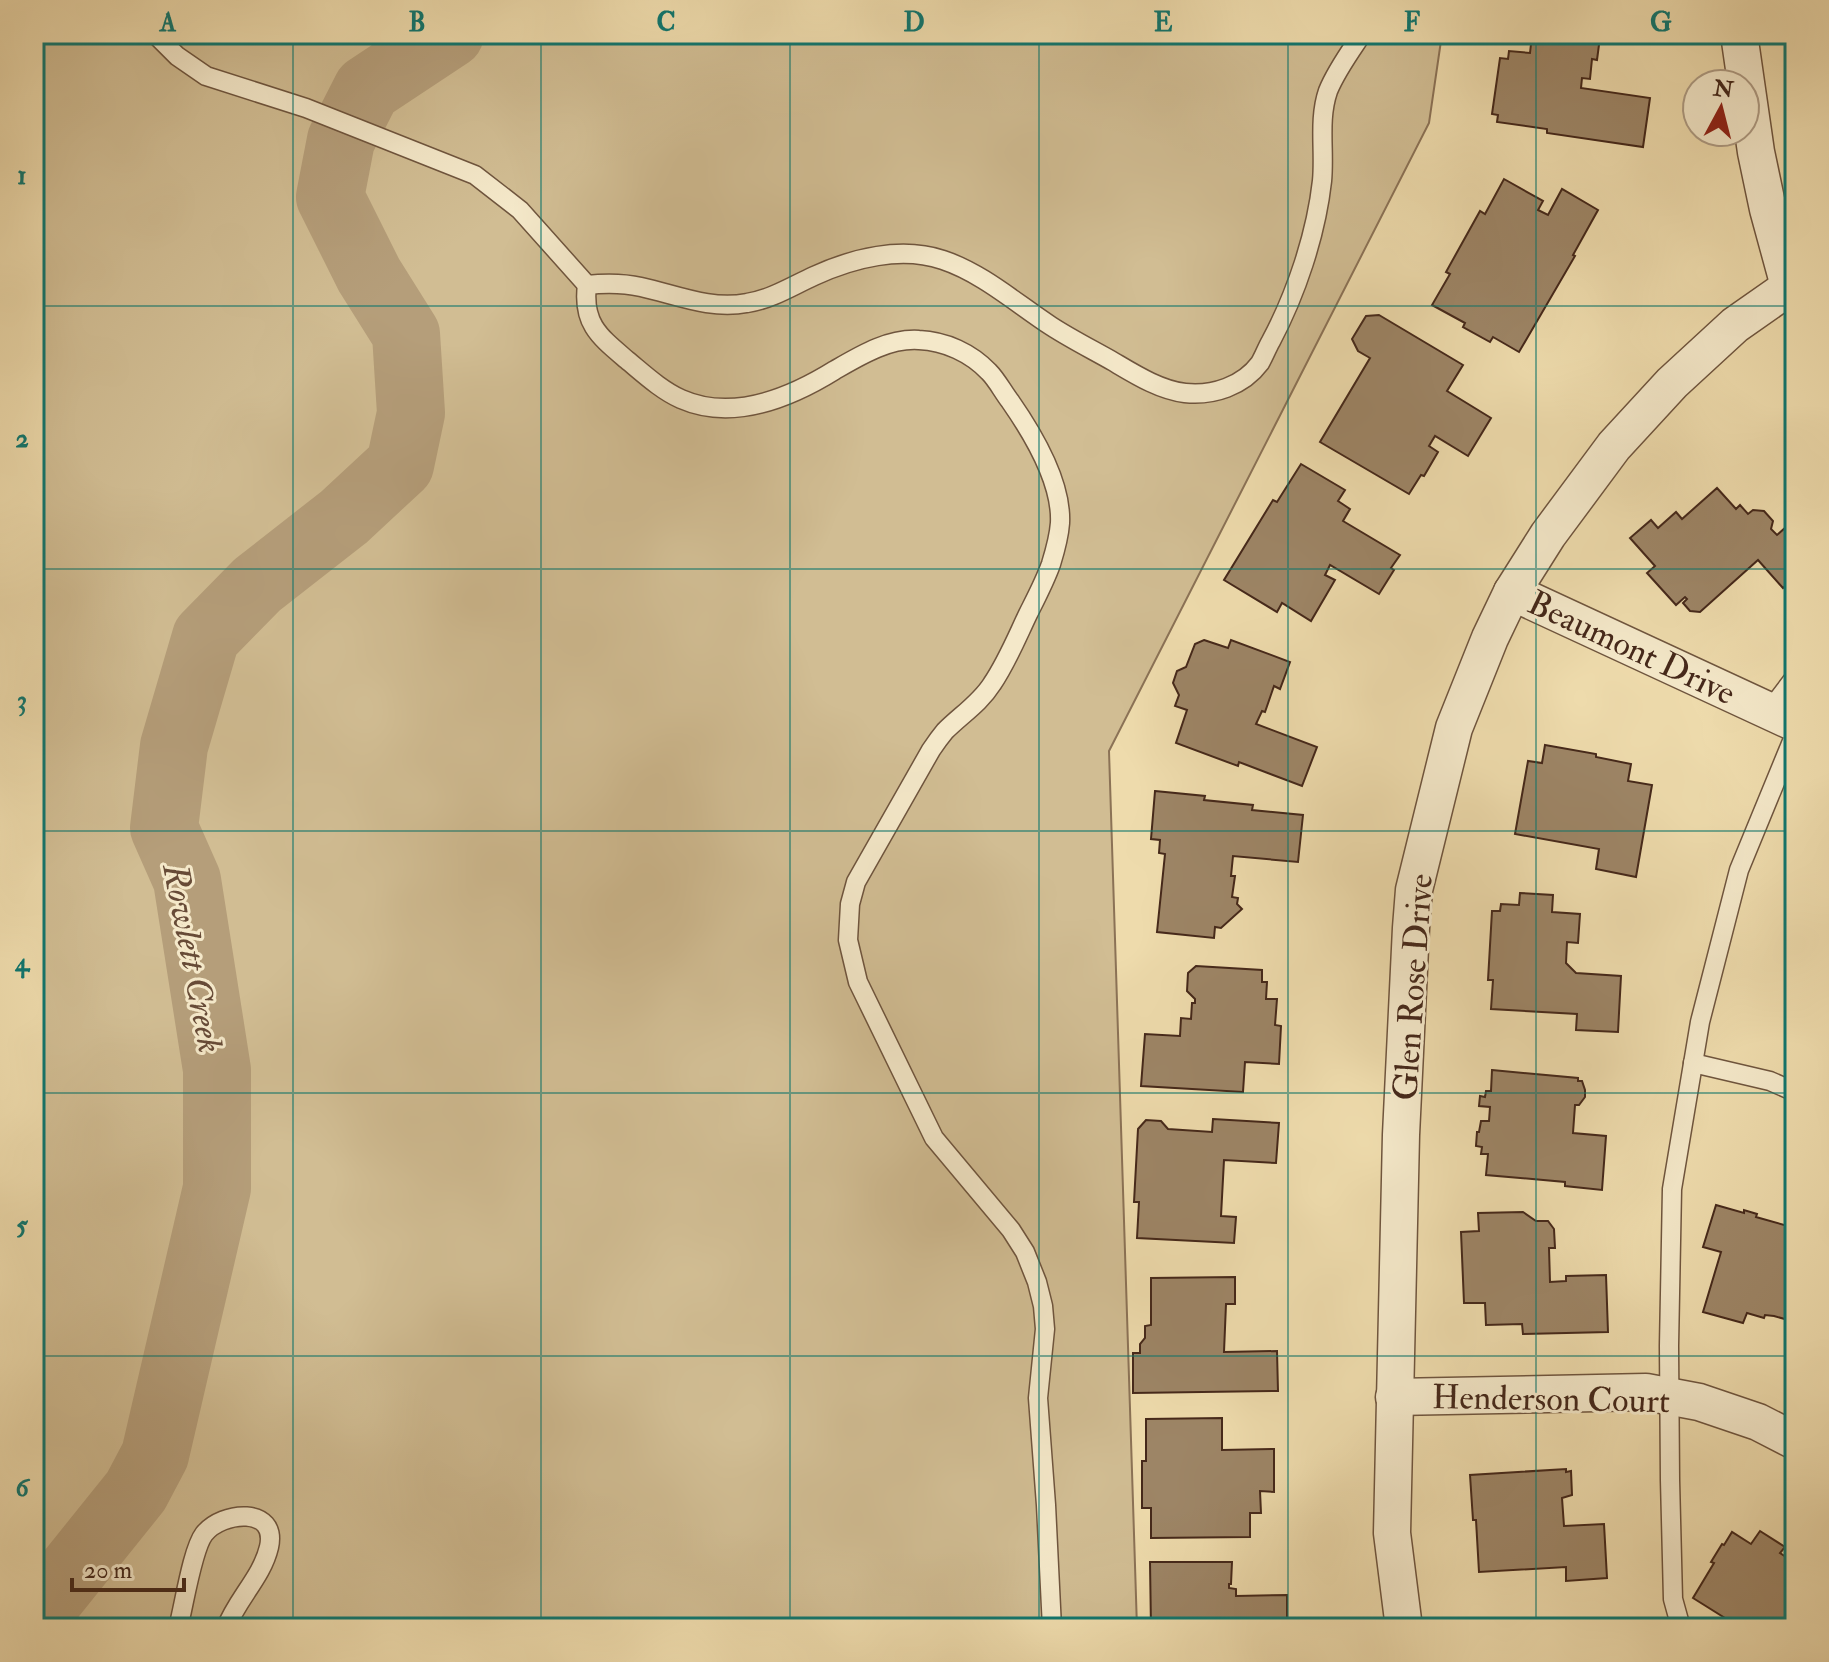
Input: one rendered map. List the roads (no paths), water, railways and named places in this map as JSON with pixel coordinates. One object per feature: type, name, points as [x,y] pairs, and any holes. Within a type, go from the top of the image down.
[{"type":"street","points":[[1739,34],[1756,152],[1768,209],[1792,285]]},
{"type":"street","name":"Glen Rose Drive","points":[[1404,1628],[1392,1533],[1401,1135],[1414,890],[1454,728],[1512,592],[1548,535],[1624,436],[1672,383],[1735,325],[1792,285]]},
{"type":"street","name":"Beaumont Drive","points":[[1512,592],[1787,722]]},
{"type":"street","name":"Henderson Court","points":[[1394,1397],[1646,1392],[1699,1402],[1758,1422],[1795,1441]]},
{"type":"lane","points":[[155,34],[177,56],[206,76],[306,108],[475,175],[520,210],[587,285],[588,316],[600,336],[658,385],[681,399],[710,408],[734,409],[767,402],[819,380],[890,343],[916,339],[941,342],[964,352],[989,371],[1040,449],[1059,506],[1060,522],[1050,567],[992,685],[973,707],[944,732],[931,750],[856,882],[850,904],[848,940],[858,982],[934,1138],[1011,1230],[1025,1252],[1037,1282],[1045,1329],[1038,1398],[1052,1628]]},
{"type":"lane","points":[[587,285],[638,286],[693,302],[747,304],[777,295],[843,264],[909,253],[942,260],[970,273],[1053,327],[1161,387],[1204,394],[1225,390],[1259,364],[1291,298],[1317,213],[1322,180],[1324,108],[1328,91],[1362,34]]},
{"type":"lane","points":[[1681,1628],[1673,1599],[1669,1397],[1672,1189],[1700,1022],[1739,870],[1787,722],[1795,677]]},
{"type":"lane","points":[[1693,1063],[1770,1081],[1795,1092]]},
{"type":"lane","points":[[178,1628],[195,1553],[203,1535],[222,1521],[246,1515],[264,1523],[270,1538],[269,1546],[259,1571],[226,1628]]},
{"type":"waterway","name":"Rowlett Creek","points":[[34,1618],[136,1491],[155,1455],[217,1188],[217,1070],[187,880],[164,828],[174,746],[206,637],[257,585],[344,517],[400,465],[411,413],[406,334],[369,275],[330,197],[341,140],[367,89],[450,34]]}]
